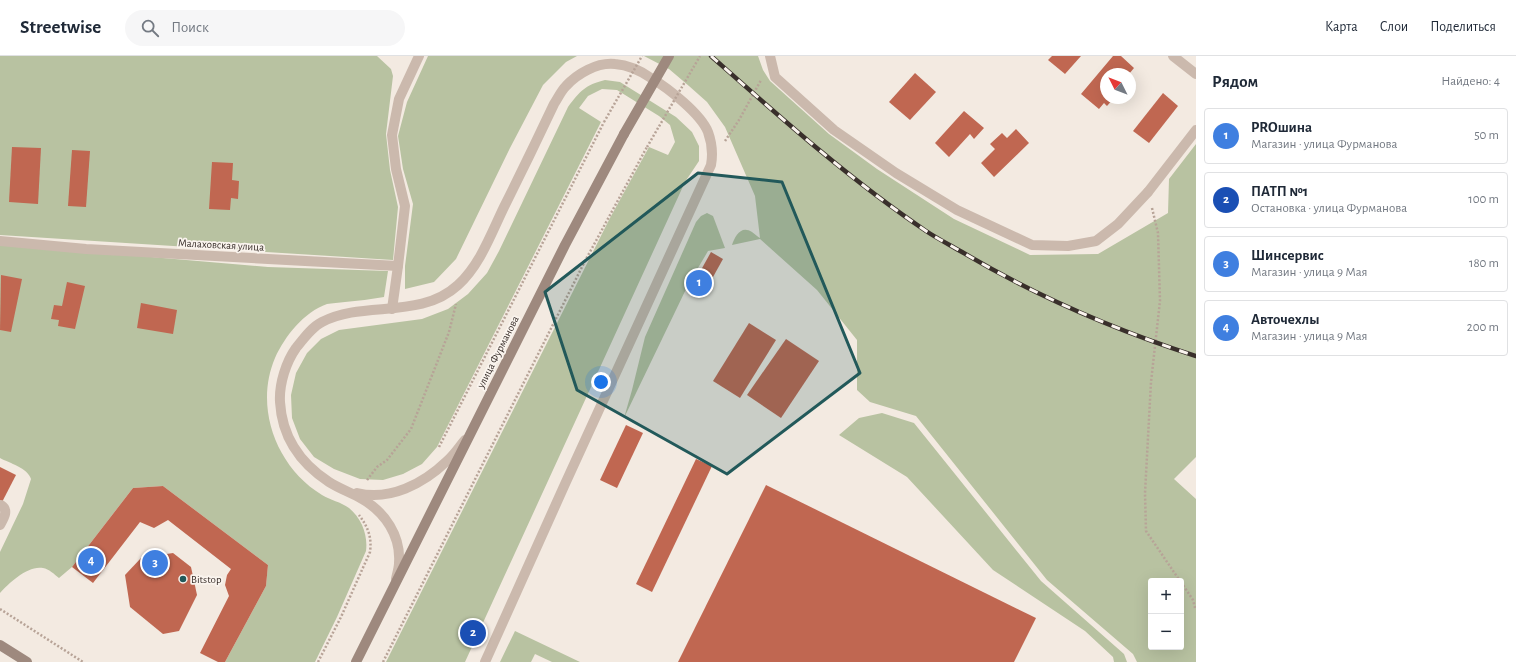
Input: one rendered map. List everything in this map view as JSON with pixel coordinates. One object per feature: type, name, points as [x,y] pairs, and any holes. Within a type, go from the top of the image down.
[{"type":"main road","name":"улица Фурманова","points":[[356,662],[565,246],[624,134],[669,56]]},
{"type":"main road","points":[[0,645],[27,662]]},
{"type":"street","points":[[392,309],[405,206],[396,170],[392,135],[399,99],[419,56]]},
{"type":"street","points":[[770,56],[775,77],[834,130],[896,173],[957,210],[1032,245],[1068,246],[1096,241],[1118,224],[1148,192],[1196,130]]},
{"type":"street","points":[[1173,56],[1196,74]]},
{"type":"street","points":[[395,583],[399,563],[398,544],[392,527],[381,514],[364,500],[330,483],[308,465],[293,447],[283,425],[280,401],[283,376],[292,355],[306,335],[321,322],[339,315],[418,305],[441,298],[460,283],[473,268],[486,244],[554,104],[565,87],[576,76],[596,66],[614,64],[634,69],[651,77],[699,119],[708,132],[713,151],[711,165],[485,662]]},
{"type":"street","name":"Малаховская улица","points":[[0,241],[86,249],[398,266]]},
{"type":"street","points":[[343,490],[365,495],[387,494],[409,488],[431,475],[448,461],[471,433]]},
{"type":"street","points":[[0,525],[5,514],[5,509],[1,504]]},
{"type":"path","points":[[438,450],[604,122],[642,56]]},
{"type":"path","points":[[382,662],[585,261],[647,146],[700,56]]},
{"type":"path","points":[[725,141],[739,120],[765,74],[773,69]]},
{"type":"path","points":[[1148,192],[1158,233],[1160,301],[1151,382],[1145,493],[1146,531],[1178,578]]},
{"type":"path","points":[[370,484],[363,483],[377,467],[387,460],[411,429],[449,332],[458,298],[460,283]]},
{"type":"path","points":[[318,662],[341,617],[370,552],[371,542],[369,530],[352,508],[357,496]]},
{"type":"path","points":[[1184,586],[1193,600],[1195,608]]},
{"type":"path","points":[[0,609],[83,662]]},
{"type":"highlighted area","points":[[698,173],[782,182],[860,373],[727,474],[577,390],[545,292]]},
{"type":"green space","points":[[0,56],[377,56],[391,69],[393,76],[386,134],[390,170],[398,207],[393,260],[0,235]]},
{"type":"green space","points":[[428,56],[577,56],[566,62],[543,85],[510,148],[456,259],[434,282],[405,289],[405,266],[413,204],[403,169],[398,136],[407,102]]},
{"type":"green space","points":[[644,56],[758,56],[763,70],[770,81],[829,134],[877,169],[954,219],[1030,255],[1098,254],[1168,213],[1169,179],[1196,144],[1196,457],[1174,479],[1196,499],[1196,662],[1137,662],[1133,654],[1047,580],[916,416],[870,402],[857,390],[857,340],[817,290],[760,239],[732,245],[739,232],[745,230],[752,232],[760,238],[755,196],[725,127],[707,102],[669,69]]},
{"type":"green space","points":[[605,80],[620,82],[676,117],[692,132],[699,146],[699,161],[685,182],[465,662],[386,662],[610,218],[649,147],[668,155],[675,142],[670,125],[659,116],[617,90],[602,89],[588,96],[579,108],[601,122],[437,447],[422,464],[403,474],[383,480],[360,479],[334,469],[314,457],[300,439],[292,418],[291,395],[296,373],[307,353],[321,339],[339,330],[422,319],[448,309],[468,294],[487,273],[499,251],[568,107],[584,89],[592,84]]},
{"type":"green space","points":[[707,213],[713,216],[725,248],[708,251],[688,285],[624,418],[645,337],[696,222],[701,216]]},
{"type":"green space","points":[[0,244],[268,267],[388,271],[384,297],[327,304],[303,319],[284,341],[275,358],[269,377],[267,396],[269,415],[273,434],[281,452],[292,469],[306,483],[322,495],[346,506],[354,512],[361,522],[366,539],[366,551],[337,617],[315,662],[225,662],[266,586],[268,565],[163,486],[133,488],[72,567],[59,578],[43,568],[31,569],[8,584],[0,593],[0,552],[23,504],[31,479],[26,472],[18,466],[0,458]]},
{"type":"green space","points":[[882,413],[914,423],[1041,581],[1124,654],[1127,662],[1114,662],[1113,657],[1085,631],[993,570],[907,477],[839,435],[859,418]]},
{"type":"green space","points":[[515,631],[580,662],[552,662],[535,654],[531,662],[500,662]]},
{"type":"building","points":[[1052,56],[1081,56],[1065,74],[1048,60]]},
{"type":"building","points":[[1113,56],[1121,56],[1134,68],[1103,68]]},
{"type":"building","points":[[1100,71],[1100,104],[1103,104],[1099,109],[1081,94]]},
{"type":"building","points":[[915,73],[936,92],[910,120],[889,102]]},
{"type":"building","points":[[1163,93],[1178,106],[1149,143],[1133,131]]},
{"type":"building","points":[[964,111],[984,128],[974,139],[970,134],[949,157],[935,143]]},
{"type":"building","points":[[1016,129],[1029,143],[994,177],[981,163],[995,149],[990,144],[1002,133],[1007,138]]},
{"type":"building","points":[[12,147],[41,148],[38,204],[9,202]]},
{"type":"building","points":[[72,150],[90,151],[86,207],[68,206]]},
{"type":"building","points":[[212,162],[233,163],[232,180],[239,181],[238,199],[231,198],[230,210],[209,209]]},
{"type":"building","points":[[711,252],[723,259],[703,295],[691,288]]},
{"type":"building","points":[[1,275],[22,279],[11,332],[0,330]]},
{"type":"building","points":[[67,282],[85,286],[75,329],[58,326],[59,320],[51,319],[54,305],[62,306]]},
{"type":"building","points":[[141,303],[177,310],[173,334],[137,328]]},
{"type":"building","points":[[749,323],[776,340],[740,398],[713,381]]},
{"type":"building","points":[[786,339],[819,361],[781,418],[747,395]]},
{"type":"building","points":[[626,425],[643,433],[617,488],[600,480]]},
{"type":"building","points":[[696,459],[712,466],[652,592],[636,584]]},
{"type":"building","points":[[0,467],[16,475],[0,506]]},
{"type":"building","points":[[766,485],[1036,618],[1014,662],[678,662]]},
{"type":"building","points":[[163,486],[268,565],[266,586],[225,662],[218,662],[200,653],[229,596],[225,585],[227,575],[231,569],[168,520],[154,528],[140,522],[93,583],[72,567],[133,488]]},
{"type":"building","points":[[173,553],[191,567],[197,595],[179,631],[163,634],[130,607],[125,575],[141,558]]},
{"type":"railway","points":[[711,56],[842,169],[930,234],[1018,283],[1076,311],[1136,335],[1196,356]]},
{"type":"place","name":"PROшина","points":[[699,283]]},
{"type":"place","name":"Авточехлы","points":[[91,561]]},
{"type":"place","name":"Шинсервис","points":[[155,563]]},
{"type":"place","name":"Bitstop","points":[[183,579]]},
{"type":"place","name":"ПАТП №1","points":[[473,633]]}]
